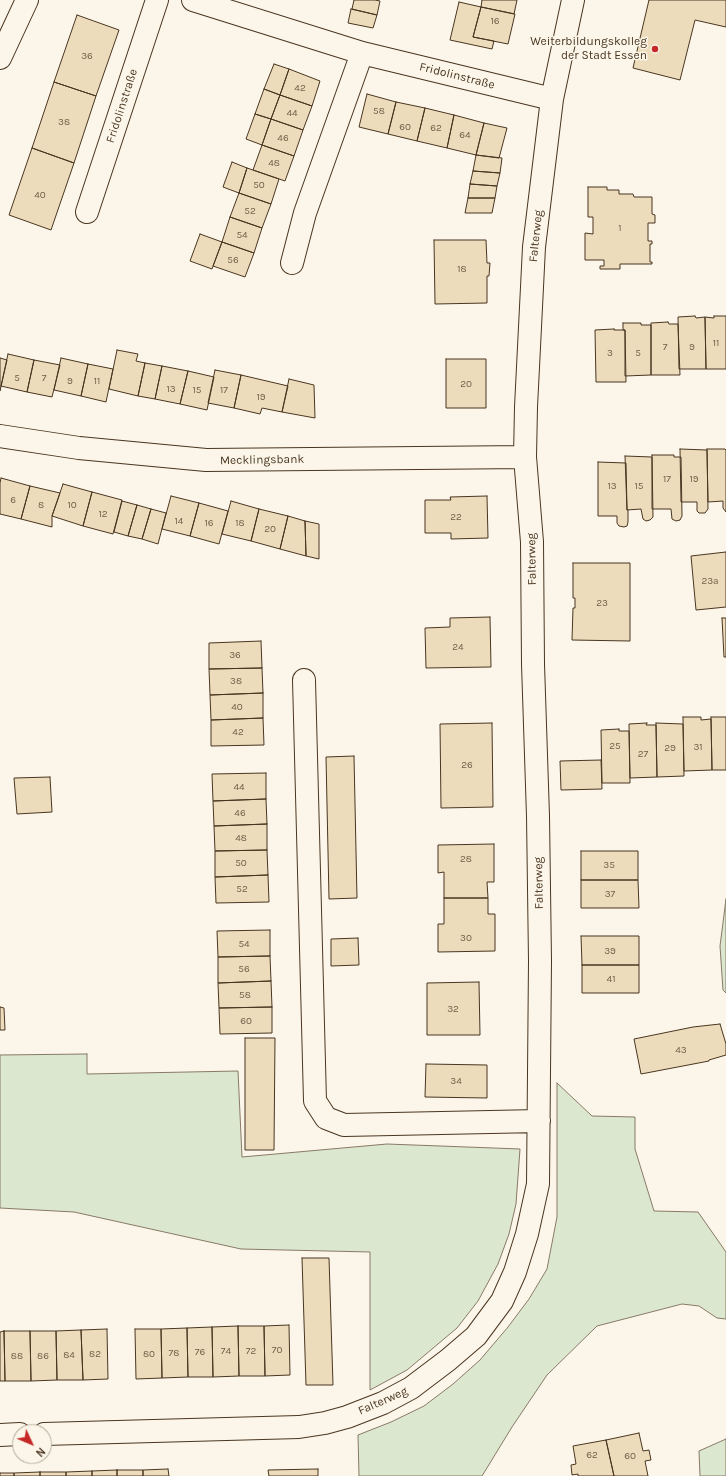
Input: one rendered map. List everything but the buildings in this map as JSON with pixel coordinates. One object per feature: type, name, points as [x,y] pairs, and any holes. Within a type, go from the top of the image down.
[{"type":"street","points":[[0,58],[27,0]]},
{"type":"street","name":"Fridolinstraße","points":[[87,212],[157,0]]},
{"type":"street","name":"Fridolinstraße","points":[[193,0],[362,52],[552,99]]},
{"type":"street","name":"Falterweg","points":[[52,1434],[299,1427],[325,1423],[347,1416],[383,1403],[411,1388],[448,1360],[476,1336],[502,1301],[515,1272],[528,1234],[538,1184],[539,1122],[540,961],[538,816],[533,664],[532,542],[525,458],[526,407],[534,247],[552,99],[572,0]]},
{"type":"street","points":[[292,264],[305,213],[362,52]]},
{"type":"street","name":"Mecklingsbank","points":[[0,436],[79,448],[206,460],[525,458]]},
{"type":"street","points":[[304,680],[315,1101],[326,1118],[344,1125],[539,1122]]},
{"type":"street","points":[[0,1434],[12,1434]]},
{"type":"green space","points":[[726,899],[726,993],[723,990],[720,946]]},
{"type":"green space","points":[[87,1054],[87,1074],[238,1071],[242,1157],[387,1144],[520,1149],[516,1204],[509,1234],[498,1264],[478,1301],[457,1328],[407,1370],[370,1390],[370,1252],[241,1249],[74,1212],[0,1208],[0,1055]]},
{"type":"green space","points":[[557,1083],[592,1116],[635,1117],[635,1149],[654,1211],[698,1212],[726,1252],[726,1319],[717,1318],[699,1306],[682,1304],[597,1326],[547,1375],[512,1427],[482,1476],[359,1476],[358,1435],[391,1422],[424,1406],[453,1384],[480,1360],[508,1327],[529,1299],[547,1269],[557,1217]]},
{"type":"green space","points":[[726,1439],[726,1476],[700,1476],[699,1451]]},
{"type":"place","name":"Weiterbildungskolleg der Stadt Essen","points":[[655,49]]}]
